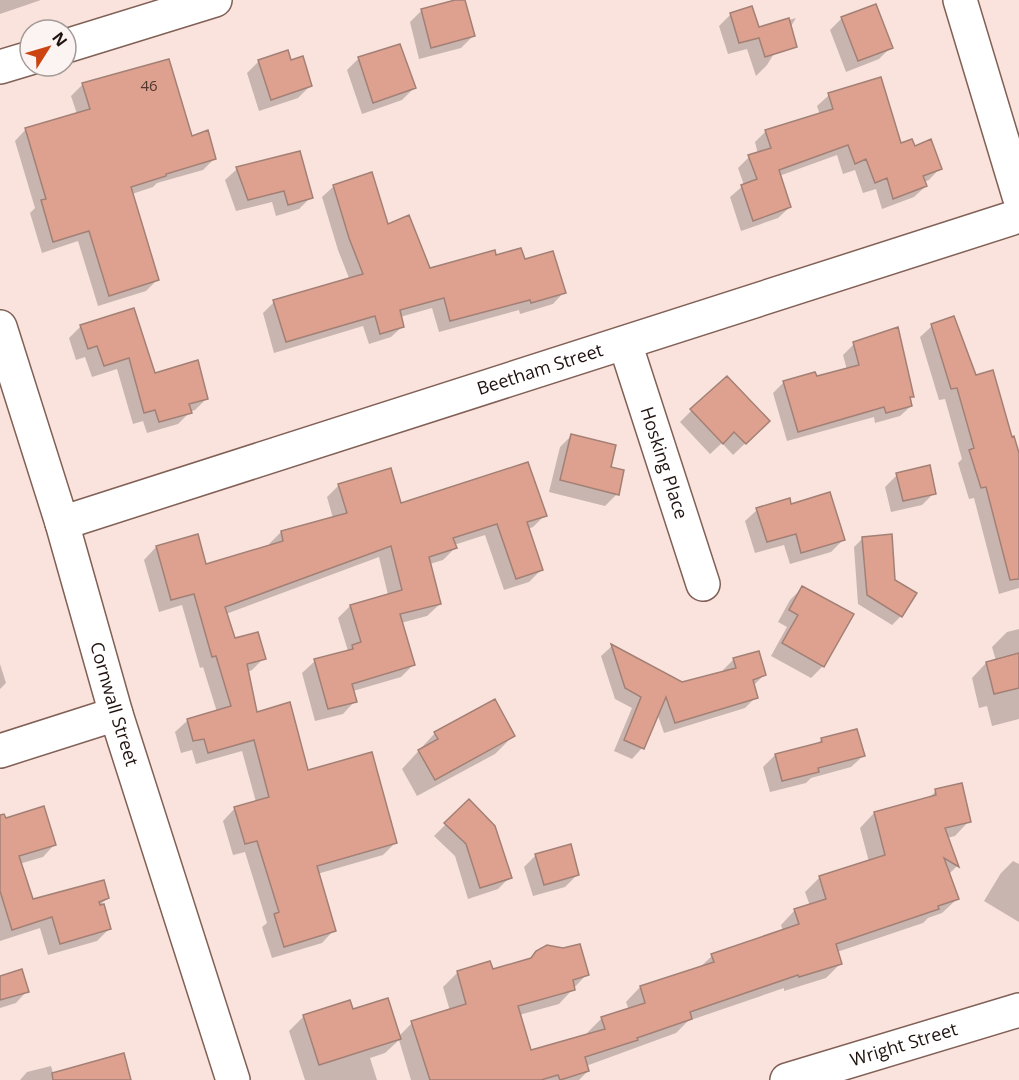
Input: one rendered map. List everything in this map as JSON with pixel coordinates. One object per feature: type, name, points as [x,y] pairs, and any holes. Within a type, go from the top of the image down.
[{"type":"street","points":[[78,42],[215,0]]},
{"type":"street","points":[[960,0],[1019,196]]},
{"type":"street","points":[[0,67],[18,61]]},
{"type":"street","name":"Beetham Street","points":[[62,522],[1019,216]]},
{"type":"street","name":"Cornwall Street","points":[[0,327],[62,522],[116,714],[233,1080]]},
{"type":"street","name":"Hosking Place","points":[[625,343],[703,584]]},
{"type":"street","points":[[0,751],[116,714]]},
{"type":"street","name":"Wright Street","points":[[787,1080],[1019,1010]]},
{"type":"building","points":[[455,0],[465,0],[475,36],[431,48],[421,9]]},
{"type":"building","points":[[876,4],[893,48],[858,61],[841,17]]},
{"type":"building","points":[[752,6],[759,27],[789,18],[797,47],[765,57],[759,38],[739,43],[730,13]]},
{"type":"building","points":[[400,44],[416,88],[373,103],[358,57]]},
{"type":"building","points":[[288,50],[291,60],[303,56],[312,86],[271,100],[258,60]]},
{"type":"building","points":[[169,59],[192,136],[208,130],[216,159],[131,187],[159,280],[109,296],[89,231],[53,242],[41,200],[46,199],[25,128],[90,109],[82,83]]},
{"type":"building","points":[[881,77],[901,143],[912,139],[915,146],[931,139],[942,169],[923,176],[927,186],[893,199],[887,178],[875,183],[866,159],[855,164],[848,145],[779,170],[791,207],[753,221],[741,185],[757,179],[748,155],[771,148],[765,130],[833,109],[828,93]]},
{"type":"building","points":[[300,151],[313,198],[288,205],[284,191],[248,200],[236,167]]},
{"type":"building","points":[[372,172],[388,224],[409,215],[430,268],[495,250],[496,255],[521,248],[525,259],[553,251],[566,293],[450,321],[444,298],[400,310],[404,327],[380,334],[375,316],[286,342],[273,300],[363,274],[333,185]]},
{"type":"building","points":[[134,308],[155,373],[198,360],[208,399],[189,404],[192,413],[159,422],[155,410],[144,413],[129,358],[104,366],[97,346],[88,349],[80,325]]},
{"type":"building","points":[[954,316],[976,375],[993,370],[1012,437],[1014,436],[1019,453],[1019,579],[1010,580],[986,487],[981,488],[969,450],[974,448],[957,388],[951,389],[931,324]]},
{"type":"building","points":[[898,327],[914,397],[910,397],[912,406],[886,413],[884,407],[798,432],[783,381],[815,372],[817,376],[859,365],[853,342]]},
{"type":"building","points":[[727,376],[770,421],[746,444],[734,432],[723,444],[690,409]]},
{"type":"building","points":[[571,434],[616,445],[611,467],[624,470],[619,495],[560,480]]},
{"type":"building","points":[[528,462],[547,516],[527,522],[543,570],[516,579],[497,524],[453,538],[457,548],[429,557],[441,604],[400,614],[415,665],[352,684],[357,702],[328,709],[314,659],[353,649],[352,645],[361,642],[350,605],[402,590],[391,546],[225,607],[235,638],[258,632],[266,659],[247,664],[257,712],[290,702],[308,770],[372,752],[397,843],[317,866],[336,931],[284,947],[274,914],[279,912],[257,841],[245,844],[234,807],[269,797],[254,740],[208,753],[204,739],[193,741],[187,719],[231,706],[216,656],[212,657],[194,594],[171,600],[156,546],[198,534],[206,564],[283,541],[281,531],[347,513],[338,484],[391,468],[401,503]]},
{"type":"building","points":[[930,465],[936,494],[903,501],[896,473]]},
{"type":"building","points":[[830,492],[845,540],[801,553],[796,534],[767,542],[756,508],[790,498],[791,504]]},
{"type":"building","points":[[892,534],[895,580],[917,593],[902,617],[867,595],[862,537]]},
{"type":"building","points":[[802,586],[854,614],[824,667],[782,643],[798,615],[789,610]]},
{"type":"building","points":[[611,644],[682,682],[736,668],[733,658],[759,651],[766,675],[753,680],[758,698],[675,723],[666,697],[644,749],[624,740],[641,697],[625,688]]},
{"type":"building","points":[[1019,653],[1019,688],[994,694],[986,662]]},
{"type":"building","points":[[495,699],[515,736],[435,780],[418,750],[438,739],[434,732]]},
{"type":"building","points":[[857,729],[865,756],[818,768],[819,772],[782,781],[775,754],[822,742],[821,738]]},
{"type":"building","points":[[962,783],[971,822],[945,828],[959,867],[944,858],[959,899],[938,906],[939,909],[836,944],[842,964],[799,977],[798,975],[690,1012],[692,1019],[585,1057],[589,1071],[560,1080],[558,1075],[541,1080],[430,1080],[411,1021],[466,1004],[457,971],[490,961],[493,969],[531,958],[536,951],[547,945],[563,948],[580,944],[589,975],[573,980],[575,990],[518,1006],[531,1050],[605,1029],[601,1017],[645,1003],[640,986],[714,962],[711,954],[799,924],[794,909],[826,899],[819,876],[885,855],[874,812],[936,795],[935,789]]},
{"type":"building","points":[[469,799],[495,826],[512,878],[480,888],[466,844],[444,823]]},
{"type":"building","points":[[44,806],[56,845],[19,856],[33,899],[104,880],[109,898],[99,902],[100,905],[104,904],[111,929],[60,944],[52,917],[12,930],[0,891],[0,815],[4,814],[6,818]]},
{"type":"building","points":[[571,844],[579,875],[544,885],[535,854]]},
{"type":"building","points":[[22,969],[29,992],[0,1000],[0,976]]},
{"type":"building","points":[[388,998],[401,1039],[319,1065],[303,1015],[350,1000],[353,1009]]},
{"type":"building","points":[[124,1053],[131,1080],[53,1080],[52,1073]]}]
